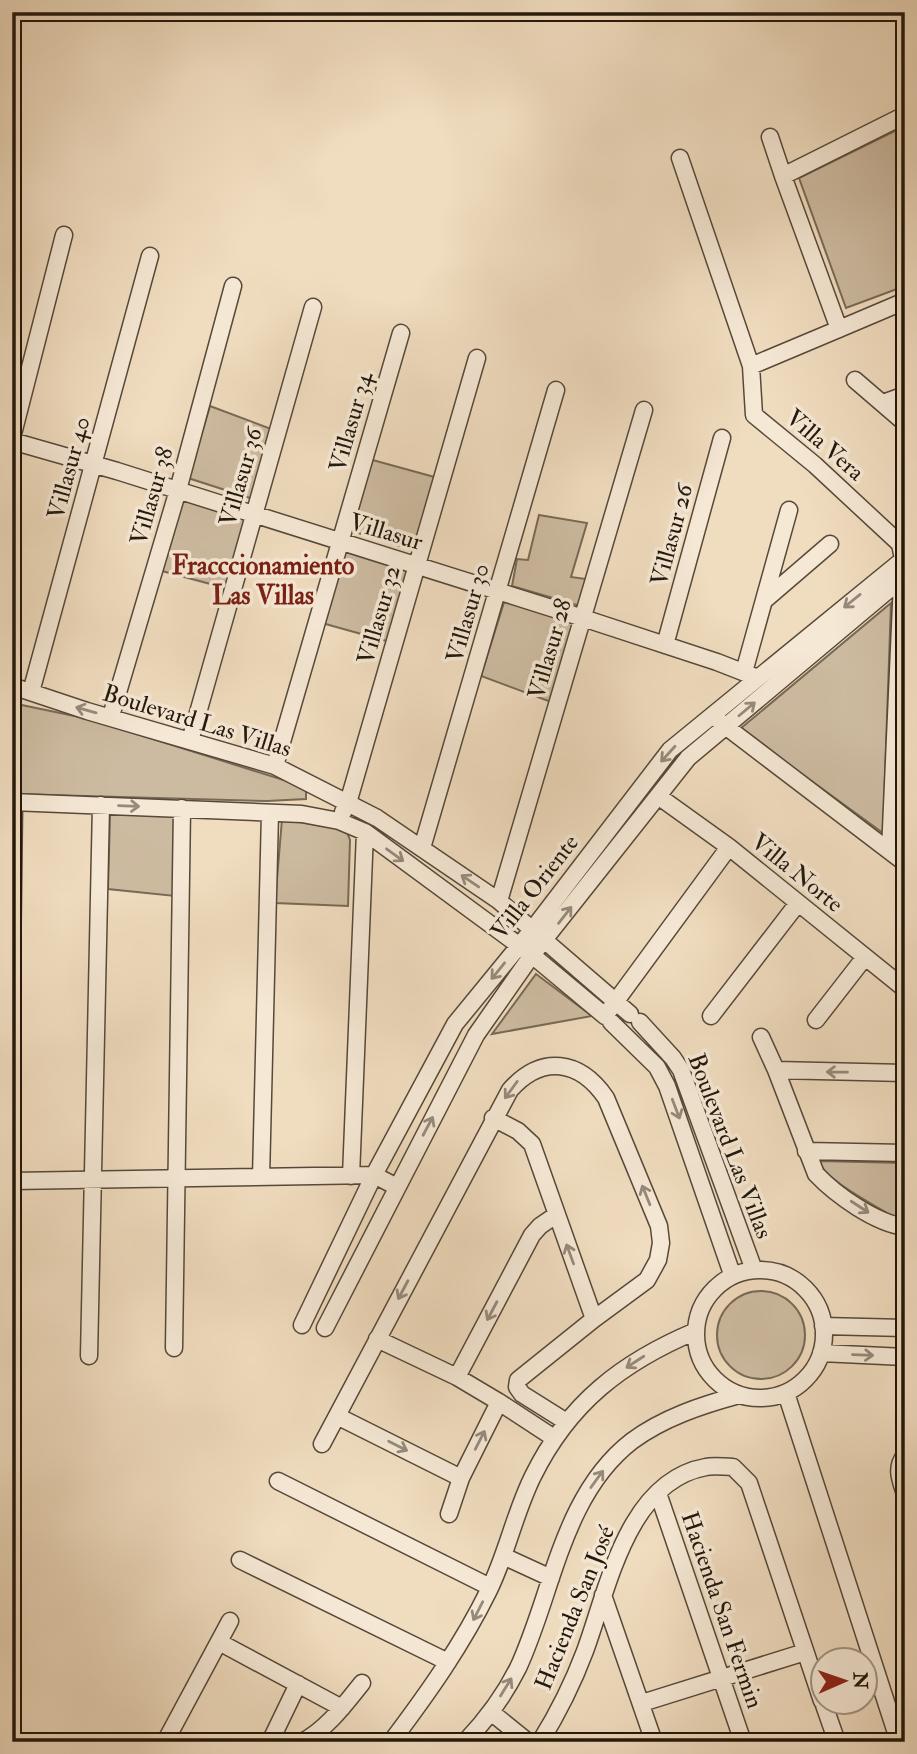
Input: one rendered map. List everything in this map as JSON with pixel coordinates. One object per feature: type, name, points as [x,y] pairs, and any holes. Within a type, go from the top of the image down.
[{"type":"street","points":[[783,176],[905,115]]},
{"type":"street","points":[[770,137],[839,329]]},
{"type":"street","points":[[680,158],[751,366],[905,300]]},
{"type":"street","points":[[12,439],[64,235]]},
{"type":"street","name":"Villasur 40","points":[[31,692],[150,256]]},
{"type":"street","name":"Villasur 38","points":[[111,716],[178,490],[233,286]]},
{"type":"street","name":"Villasur 36","points":[[191,741],[313,307]]},
{"type":"street","name":"Villasur 34","points":[[275,766],[401,333]]},
{"type":"street","name":"Villasur 32","points":[[339,821],[348,803],[477,358]]},
{"type":"street","name":"Villa Vera","points":[[751,366],[754,415],[893,536],[900,544],[904,558]]},
{"type":"street","points":[[855,380],[905,424]]},
{"type":"street","name":"Villasur 30","points":[[422,848],[556,390]]},
{"type":"street","points":[[883,404],[905,395]]},
{"type":"street","name":"Villasur 28","points":[[499,901],[644,410]]},
{"type":"street","name":"Villasur 26","points":[[665,645],[722,438]]},
{"type":"street","name":"Villasur","points":[[12,439],[583,618],[751,675]]},
{"type":"street","points":[[751,675],[766,599],[789,510]]},
{"type":"street","points":[[766,599],[830,544]]},
{"type":"street","points":[[890,851],[900,722],[904,558]]},
{"type":"street","name":"Villa Oriente","points":[[539,936],[670,750],[711,716],[751,675],[904,558]]},
{"type":"street","name":"Villa Oriente","points":[[302,1325],[374,1175],[455,1024],[539,936],[688,758],[903,578]]},
{"type":"street","name":"Boulevard Las Villas","points":[[12,686],[275,766],[377,818],[499,901],[635,1018],[681,1070],[754,1270]]},
{"type":"street","points":[[711,716],[905,863]]},
{"type":"street","name":"Villa Norte","points":[[658,796],[729,848],[905,989]]},
{"type":"street","points":[[12,966],[13,802]]},
{"type":"street","name":"Boulevard Las Villas","points":[[13,802],[302,814],[339,821],[365,832],[526,950],[608,1019],[657,1067],[667,1086],[732,1274]]},
{"type":"street","points":[[89,1356],[100,805]]},
{"type":"street","points":[[174,1348],[183,808]]},
{"type":"street","points":[[261,1177],[271,813]]},
{"type":"street","points":[[351,1176],[365,832]]},
{"type":"street","points":[[608,1019],[616,1003],[729,848]]},
{"type":"street","points":[[711,1016],[798,903]]},
{"type":"street","name":"Villa Oriente","points":[[325,1328],[476,1035],[526,950]]},
{"type":"street","points":[[816,1020],[865,957]]},
{"type":"street","points":[[761,1037],[816,1174],[826,1185],[874,1217],[905,1227]]},
{"type":"street","name":"Boulevard Las Villas","points":[[641,1051],[659,1042]]},
{"type":"street","points":[[321,1444],[493,1118],[518,1081],[527,1073],[544,1068],[570,1066],[591,1079],[606,1098],[659,1226],[661,1243],[658,1260],[648,1280],[518,1380],[517,1387],[522,1394],[565,1421]]},
{"type":"street","points":[[776,1070],[905,1073]]},
{"type":"street","points":[[493,1118],[518,1131],[532,1144],[594,1319]]},
{"type":"street","points":[[806,1151],[905,1153]]},
{"type":"street","points":[[12,1181],[374,1175],[397,1186]]},
{"type":"street","points":[[457,1377],[532,1235],[556,1215]]},
{"type":"street","points":[[754,1270],[786,1275],[804,1288],[817,1305],[823,1326],[821,1353],[811,1373],[786,1393],[763,1399],[739,1395],[719,1384],[704,1366],[699,1355],[696,1331],[706,1298],[732,1274],[754,1270]]},
{"type":"street","points":[[823,1326],[905,1328]]},
{"type":"street","points":[[391,1742],[448,1662],[490,1587],[533,1478],[565,1421],[625,1368],[657,1347],[696,1331]]},
{"type":"street","points":[[377,1339],[457,1377],[554,1438]]},
{"type":"street","points":[[821,1353],[905,1357]]},
{"type":"street","points":[[786,1393],[899,1742]]},
{"type":"street","points":[[470,1740],[517,1669],[571,1525],[587,1493],[607,1465],[631,1442],[651,1429],[713,1402],[739,1395]]},
{"type":"street","points":[[449,1514],[461,1478],[499,1402]]},
{"type":"street","points":[[337,1416],[461,1478]]},
{"type":"street","points":[[905,1455],[899,1465],[898,1475],[905,1494]]},
{"type":"street","name":"Hacienda San José","points":[[540,1742],[552,1734],[580,1662],[611,1569],[627,1536],[642,1511],[679,1476],[706,1467],[733,1467],[749,1483],[805,1652]]},
{"type":"street","points":[[278,1481],[490,1587]]},
{"type":"street","name":"Hacienda San Fermin","points":[[658,1493],[743,1742]]},
{"type":"street","points":[[503,1556],[551,1578]]},
{"type":"street","points":[[240,1560],[448,1662]]},
{"type":"street","points":[[603,1595],[654,1742]]},
{"type":"street","points":[[165,1742],[230,1621]]},
{"type":"street","points":[[219,1642],[342,1707]]},
{"type":"street","points":[[642,1703],[805,1652],[808,1660]]},
{"type":"street","points":[[311,1740],[362,1683]]},
{"type":"street","points":[[270,1742],[298,1684]]},
{"type":"street","points":[[491,1712],[528,1742]]},
{"type":"street","points":[[828,1716],[837,1742]]},
{"type":"shaded area","points":[[905,126],[905,286],[846,308],[799,178]]},
{"type":"shaded area","points":[[210,406],[274,430],[253,499],[188,478]]},
{"type":"shaded area","points":[[369,459],[438,478],[416,551],[349,530]]},
{"type":"shaded area","points":[[181,499],[248,521],[229,589],[162,571]]},
{"type":"shaded area","points":[[539,515],[587,523],[571,577],[586,579],[580,606],[512,586],[517,559],[528,560]]},
{"type":"shaded area","points":[[345,547],[412,570],[390,642],[322,623]]},
{"type":"shaded area","points":[[505,599],[575,623],[551,702],[481,676]]},
{"type":"shaded area","points":[[891,603],[883,833],[740,729]]},
{"type":"shaded area","points":[[12,703],[89,719],[306,787],[306,799],[267,801],[12,794]]},
{"type":"shaded area","points":[[110,814],[180,815],[175,896],[108,889]]},
{"type":"shaded area","points":[[282,819],[346,830],[350,840],[348,906],[275,903]]},
{"type":"shaded area","points":[[536,974],[592,1016],[492,1034]]},
{"type":"shaded area","points":[[819,1161],[905,1163],[905,1218],[895,1218],[852,1192],[830,1176]]},
{"type":"shaded area","points":[[761,1291],[778,1295],[792,1304],[801,1318],[805,1335],[801,1352],[792,1366],[778,1375],[761,1379],[744,1375],[730,1366],[721,1352],[717,1335],[721,1318],[730,1304],[744,1295]]},
{"type":"district","name":"Fracccionamiento Las Villas","points":[[263,581]]}]
